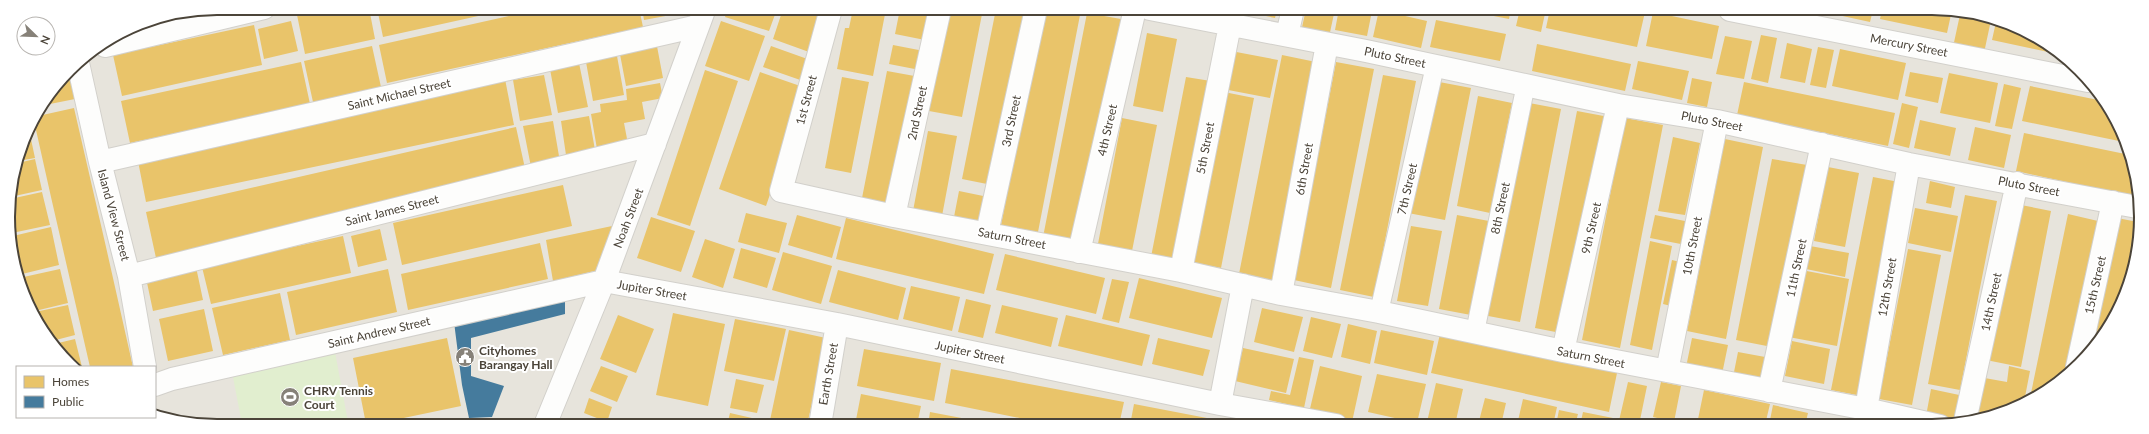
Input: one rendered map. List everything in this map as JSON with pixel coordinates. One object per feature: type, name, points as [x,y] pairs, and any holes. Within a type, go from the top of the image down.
[{"type":"street","points":[[113,44],[235,15]]},
{"type":"street","name":"1st Street","points":[[781,191],[829,15]]},
{"type":"street","name":"2nd Street","points":[[894,216],[939,15]]},
{"type":"street","name":"3rd Street","points":[[987,233],[1035,15]]},
{"type":"street","name":"4th Street","points":[[1079,252],[1134,15]]},
{"type":"street","name":"Pluto Street","points":[[1180,15],[1287,35],[1526,84],[1618,105],[1717,122],[1909,164],[2017,183],[2134,206]]},
{"type":"street","points":[[1287,35],[1292,15]]},
{"type":"street","name":"Mercury Street","points":[[1763,15],[2080,79]]},
{"type":"street","name":"Noah Street","points":[[547,419],[604,281],[702,17]]},
{"type":"street","name":"Saint Michael Street","points":[[100,162],[702,17]]},
{"type":"street","name":"5th Street","points":[[1181,271],[1230,25]]},
{"type":"street","name":"6th Street","points":[[1281,294],[1327,44]]},
{"type":"street","name":"7th Street","points":[[1379,312],[1435,66]]},
{"type":"street","name":"Island View Street","points":[[79,69],[100,162],[129,276],[145,366]]},
{"type":"street","name":"8th Street","points":[[1475,332],[1526,84]]},
{"type":"street","name":"9th Street","points":[[1563,351],[1618,105]]},
{"type":"street","name":"10th Street","points":[[1667,371],[1717,122]]},
{"type":"street","name":"Saint James Street","points":[[129,276],[655,144]]},
{"type":"street","name":"11th Street","points":[[1769,391],[1822,144]]},
{"type":"street","name":"12th Street","points":[[1866,409],[1909,164]]},
{"type":"street","name":"14th Street","points":[[1966,416],[2017,183]]},
{"type":"street","name":"Saturn Street","points":[[781,191],[894,216],[1181,271],[1281,294],[1379,312],[1563,351],[1866,409],[1910,419]]},
{"type":"street","name":"15th Street","points":[[2080,355],[2113,202]]},
{"type":"street","name":"Jupiter Street","points":[[604,281],[837,324],[1220,404],[1303,419]]},
{"type":"street","name":"Saint Andrew Street","points":[[156,385],[179,377],[604,281]]},
{"type":"street","points":[[1220,404],[1243,285]]},
{"type":"street","name":"Earth Street","points":[[821,419],[837,324]]},
{"type":"shaded area","points":[[204,15],[1945,15],[1984,22],[2009,30],[2044,49],[2065,65],[2084,84],[2107,116],[2119,140],[2130,178],[2134,204],[2134,230],[2127,269],[2119,294],[2100,329],[2075,360],[2044,385],[2009,404],[1984,412],[1945,419],[204,419],[178,415],[156,409],[156,366],[81,366],[74,360],[49,329],[30,294],[22,269],[15,230],[15,204],[19,178],[30,140],[42,116],[65,84],[84,65],[116,42],[140,30],[152,26]]},
{"type":"green space","name":"CHRV Tennis Court","points":[[335,352],[347,419],[241,419],[232,372]]},
{"type":"building: Homes","points":[[297,15],[370,15],[375,39],[305,54]]},
{"type":"building: Homes","points":[[378,15],[483,15],[383,37]]},
{"type":"building: Homes","points":[[514,15],[640,15],[643,27],[387,83],[379,45]]},
{"type":"building: Homes","points":[[643,15],[671,15],[644,20]]},
{"type":"building: Homes","points":[[726,15],[775,15],[769,31],[725,17]]},
{"type":"building: Homes","points":[[781,15],[822,15],[809,52],[773,39]]},
{"type":"building: Homes","points":[[852,15],[885,15],[873,76],[837,69],[845,28],[849,28]]},
{"type":"building: Homes","points":[[899,15],[935,15],[930,41],[895,34]]},
{"type":"building: Homes","points":[[947,15],[982,15],[962,117],[929,111]]},
{"type":"building: Homes","points":[[995,15],[1030,15],[997,186],[962,179]]},
{"type":"building: Homes","points":[[1042,15],[1080,15],[1038,232],[1001,225]]},
{"type":"building: Homes","points":[[1087,15],[1098,15],[1121,19],[1077,244],[1043,237]]},
{"type":"building: Homes","points":[[1261,15],[1276,15],[1275,18]]},
{"type":"building: Homes","points":[[1305,15],[1334,15],[1329,37],[1301,32]]},
{"type":"building: Homes","points":[[1338,15],[1371,15],[1367,36],[1335,30]]},
{"type":"building: Homes","points":[[1378,15],[1401,15],[1427,21],[1421,48],[1373,37]]},
{"type":"building: Homes","points":[[1489,15],[1510,15],[1509,19]]},
{"type":"building: Homes","points":[[1519,15],[1545,15],[1541,32],[1516,26]]},
{"type":"building: Homes","points":[[1549,15],[1644,15],[1637,47],[1546,28]]},
{"type":"building: Homes","points":[[1652,15],[1667,15],[1719,26],[1712,59],[1646,46]]},
{"type":"building: Homes","points":[[1838,15],[1872,15],[1870,22]]},
{"type":"building: Homes","points":[[1881,15],[1951,16],[1947,33],[1880,19]]},
{"type":"building: Homes","points":[[1959,17],[1990,24],[1984,53],[1953,47]]},
{"type":"building: Homes","points":[[1436,20],[1506,34],[1500,61],[1430,47]]},
{"type":"building: Homes","points":[[291,21],[298,51],[264,59],[258,29]]},
{"type":"building: Homes","points":[[721,21],[765,36],[749,81],[705,66]]},
{"type":"building: Homes","points":[[254,25],[262,65],[122,96],[113,55]]},
{"type":"building: Homes","points":[[1995,25],[2009,30],[2033,42],[2048,52],[1992,40]]},
{"type":"building: Homes","points":[[1147,33],[1177,39],[1163,112],[1133,106]]},
{"type":"building: Homes","points":[[1761,35],[1777,38],[1768,83],[1751,79]]},
{"type":"building: Homes","points":[[1725,36],[1752,41],[1744,79],[1716,74]]},
{"type":"building: Homes","points":[[656,41],[663,78],[626,86],[619,49]]},
{"type":"building: Homes","points":[[1787,43],[1812,49],[1805,83],[1780,78]]},
{"type":"building: Homes","points":[[1537,44],[1631,64],[1625,91],[1532,71]]},
{"type":"building: Homes","points":[[893,45],[929,52],[925,71],[889,64]]},
{"type":"building: Homes","points":[[372,46],[381,87],[313,102],[304,61]]},
{"type":"building: Homes","points":[[771,46],[813,61],[806,82],[763,67]]},
{"type":"building: Homes","points":[[1818,47],[1834,50],[1826,88],[1810,85]]},
{"type":"building: Homes","points":[[1840,49],[1906,63],[1898,100],[1832,86]]},
{"type":"building: Homes","points":[[1231,51],[1278,60],[1270,98],[1223,89]]},
{"type":"building: Homes","points":[[1282,55],[1316,62],[1274,281],[1239,274]]},
{"type":"building: Homes","points":[[617,56],[624,95],[593,101],[586,62]]},
{"type":"building: Homes","points":[[1638,61],[1689,71],[1682,100],[1632,89]]},
{"type":"building: Homes","points":[[301,62],[310,104],[130,143],[121,101]]},
{"type":"building: Homes","points":[[1336,62],[1374,69],[1331,288],[1294,280]]},
{"type":"building: Homes","points":[[579,63],[588,107],[558,113],[550,69]]},
{"type":"building: Homes","points":[[705,70],[738,81],[690,226],[657,215]]},
{"type":"building: Homes","points":[[887,71],[920,77],[895,205],[862,198]]},
{"type":"building: Homes","points":[[760,72],[806,88],[766,206],[719,189]]},
{"type":"building: Homes","points":[[1910,72],[1943,78],[1938,103],[1905,96]]},
{"type":"building: Homes","points":[[1949,73],[1998,83],[1990,123],[1940,113]]},
{"type":"building: Homes","points":[[544,75],[552,115],[520,121],[513,80]]},
{"type":"building: Homes","points":[[1383,75],[1416,81],[1374,297],[1340,290]]},
{"type":"building: Homes","points":[[842,77],[869,82],[851,173],[825,168]]},
{"type":"building: Homes","points":[[1186,77],[1217,82],[1182,262],[1151,257]]},
{"type":"building: Homes","points":[[71,78],[75,99],[50,104]]},
{"type":"building: Homes","points":[[1692,78],[1712,82],[1707,107],[1687,103]]},
{"type":"building: Homes","points":[[505,79],[514,125],[146,202],[137,156]]},
{"type":"building: Homes","points":[[1434,81],[1471,88],[1445,220],[1408,213]]},
{"type":"building: Homes","points":[[1744,82],[1895,113],[1888,146],[1737,115]]},
{"type":"building: Homes","points":[[660,83],[663,98],[642,102],[645,119],[624,123],[628,144],[597,149],[591,114],[601,112],[600,104],[627,100],[626,89]]},
{"type":"building: Homes","points":[[2004,84],[2021,88],[2012,129],[1995,126]]},
{"type":"building: Homes","points":[[2030,86],[2096,100],[2107,116],[2119,141],[2119,141],[2022,121]]},
{"type":"building: Homes","points":[[1224,92],[1254,98],[1221,268],[1190,262]]},
{"type":"building: Homes","points":[[1478,96],[1512,103],[1490,213],[1457,206]]},
{"type":"building: Homes","points":[[1524,102],[1561,109],[1520,322],[1483,315]]},
{"type":"building: Homes","points":[[1902,103],[1918,107],[1909,148],[1893,144]]},
{"type":"building: Homes","points":[[74,108],[133,366],[90,366],[36,129],[43,115]]},
{"type":"building: Homes","points":[[1577,111],[1609,117],[1566,334],[1535,328]]},
{"type":"building: Homes","points":[[589,116],[595,150],[566,155],[561,121]]},
{"type":"building: Homes","points":[[1122,118],[1157,125],[1131,256],[1097,249]]},
{"type":"building: Homes","points":[[1625,118],[1663,125],[1620,348],[1582,340]]},
{"type":"building: Homes","points":[[1920,120],[1956,128],[1950,156],[1914,148]]},
{"type":"building: Homes","points":[[553,121],[560,162],[531,167],[523,126]]},
{"type":"building: Homes","points":[[516,127],[526,173],[156,258],[146,212]]},
{"type":"building: Homes","points":[[1975,127],[2011,135],[2004,168],[1968,160]]},
{"type":"building: Homes","points":[[928,131],[957,136],[942,216],[913,211]]},
{"type":"building: Homes","points":[[2024,133],[2124,154],[2133,196],[2016,171]]},
{"type":"building: Homes","points":[[1673,137],[1700,143],[1685,215],[1658,211]]},
{"type":"building: Homes","points":[[31,138],[35,158],[24,160]]},
{"type":"building: Homes","points":[[1725,139],[1763,147],[1726,339],[1687,331]]},
{"type":"building: Homes","points":[[35,159],[42,190],[16,196],[19,178],[23,162]]},
{"type":"building: Homes","points":[[1772,159],[1807,165],[1772,347],[1736,340]]},
{"type":"building: Homes","points":[[1828,167],[1859,173],[1845,247],[1814,241]]},
{"type":"building: Homes","points":[[1873,177],[1904,183],[1862,396],[1831,390]]},
{"type":"building: Homes","points":[[1930,181],[1955,187],[1951,208],[1926,203]]},
{"type":"building: Homes","points":[[563,185],[572,226],[402,265],[393,223]]},
{"type":"building: Homes","points":[[959,191],[993,198],[988,224],[954,217]]},
{"type":"building: Homes","points":[[42,192],[50,225],[15,232],[16,198]]},
{"type":"building: Homes","points":[[1965,195],[1997,201],[1960,390],[1928,384]]},
{"type":"building: Homes","points":[[2016,204],[2051,211],[2021,367],[1986,360]]},
{"type":"building: Homes","points":[[1915,208],[1958,216],[1951,252],[1908,243]]},
{"type":"building: Homes","points":[[746,213],[787,223],[779,253],[738,242]]},
{"type":"building: Homes","points":[[2068,214],[2098,221],[2068,367],[2031,393]]},
{"type":"building: Homes","points":[[797,215],[841,227],[832,258],[788,245]]},
{"type":"building: Homes","points":[[1457,215],[1489,221],[1471,315],[1439,309]]},
{"type":"building: Homes","points":[[1655,215],[1695,223],[1691,246],[1650,238]]},
{"type":"building: Homes","points":[[651,217],[695,231],[681,272],[637,258]]},
{"type":"building: Homes","points":[[846,218],[994,254],[984,294],[836,259]]},
{"type":"building: Homes","points":[[2117,218],[2134,221],[2130,256],[2119,294],[2107,318],[2090,343]]},
{"type":"building: Homes","points":[[612,226],[603,269],[553,281],[546,240]]},
{"type":"building: Homes","points":[[1411,226],[1442,231],[1428,306],[1397,301]]},
{"type":"building: Homes","points":[[51,227],[59,265],[23,274],[16,235]]},
{"type":"building: Homes","points":[[380,229],[387,260],[358,267],[351,236]]},
{"type":"building: Homes","points":[[343,236],[351,273],[211,304],[202,267]]},
{"type":"building: Homes","points":[[705,239],[735,249],[723,288],[692,277]]},
{"type":"building: Homes","points":[[1650,241],[1672,246],[1652,350],[1630,345]]},
{"type":"building: Homes","points":[[540,243],[548,279],[408,310],[401,274]]},
{"type":"building: Homes","points":[[1810,246],[1849,253],[1845,277],[1806,269]]},
{"type":"building: Homes","points":[[741,248],[776,258],[767,288],[733,278]]},
{"type":"building: Homes","points":[[1908,249],[1941,255],[1912,405],[1879,399]]},
{"type":"building: Homes","points":[[783,252],[832,266],[821,304],[772,290]]},
{"type":"building: Homes","points":[[1005,254],[1105,278],[1096,314],[996,290]]},
{"type":"building: Homes","points":[[1672,260],[1688,264],[1679,308],[1663,304]]},
{"type":"building: Homes","points":[[196,267],[203,300],[153,311],[146,278]]},
{"type":"building: Homes","points":[[60,269],[68,303],[38,310],[30,294],[24,277]]},
{"type":"building: Homes","points":[[388,269],[397,312],[296,335],[287,292]]},
{"type":"building: Homes","points":[[1796,269],[1849,279],[1837,346],[1783,336]]},
{"type":"building: Homes","points":[[838,270],[906,288],[898,320],[829,302]]},
{"type":"building: Homes","points":[[1139,278],[1222,298],[1212,338],[1129,318]]},
{"type":"building: Homes","points":[[1112,279],[1129,282],[1119,323],[1102,319]]},
{"type":"building: Homes","points":[[911,286],[960,297],[952,331],[903,319]]},
{"type":"building: Homes","points":[[280,293],[290,340],[223,355],[212,308]]},
{"type":"building: Homes","points":[[966,299],[991,305],[983,338],[958,332]]},
{"type":"building: Homes","points":[[68,305],[75,335],[57,340],[39,311]]},
{"type":"building: Homes","points":[[1002,305],[1058,318],[1051,347],[995,333]]},
{"type":"building: Homes","points":[[1262,308],[1303,317],[1294,352],[1254,342]]},
{"type":"building: Homes","points":[[204,309],[213,351],[168,361],[159,319]]},
{"type":"building: Homes","points":[[673,313],[725,324],[708,406],[656,395]]},
{"type":"building: Homes","points":[[618,315],[654,329],[636,373],[600,359]]},
{"type":"building: Homes","points":[[1066,315],[1150,335],[1142,366],[1058,346]]},
{"type":"building: Homes","points":[[1311,317],[1341,324],[1332,358],[1303,351]]},
{"type":"building: Homes","points":[[735,319],[786,329],[774,381],[724,371]]},
{"type":"building: Homes","points":[[1348,324],[1377,331],[1370,364],[1341,357]]},
{"type":"building: Homes","points":[[789,330],[826,338],[808,419],[770,419]]},
{"type":"building: Homes","points":[[1381,330],[1434,341],[1427,375],[1374,363]]},
{"type":"building: Homes","points":[[1440,334],[1617,373],[1609,412],[1431,373]]},
{"type":"building: Homes","points":[[447,338],[461,406],[399,419],[365,419],[353,358]]},
{"type":"building: Homes","points":[[1158,338],[1210,350],[1203,376],[1152,364]]},
{"type":"building: Homes","points":[[1692,338],[1728,345],[1721,379],[1685,372]]},
{"type":"building: Homes","points":[[75,339],[82,366],[74,360],[59,343]]},
{"type":"building: Homes","points":[[1792,341],[1830,349],[1824,384],[1785,376]]},
{"type":"building: Homes","points":[[1243,348],[1294,359],[1286,393],[1235,381]]},
{"type":"building: Homes","points":[[864,349],[941,363],[934,401],[857,386]]},
{"type":"building: Homes","points":[[1738,352],[1776,359],[1770,390],[1732,382]]},
{"type":"building: Homes","points":[[1299,357],[1314,360],[1304,408],[1269,400],[1271,391],[1290,395]]},
{"type":"building: Homes","points":[[601,366],[628,376],[617,402],[590,391]]},
{"type":"building: Homes","points":[[1320,366],[1362,376],[1353,419],[1338,419],[1309,413]]},
{"type":"building: Homes","points":[[2009,366],[2030,371],[2025,396],[2009,404],[1971,415],[1979,377],[2007,382]]},
{"type":"building: Homes","points":[[951,369],[1124,402],[1120,419],[1024,419],[945,403]]},
{"type":"building: Homes","points":[[1377,374],[1426,384],[1418,419],[1399,419],[1368,412]]},
{"type":"building: Homes","points":[[736,379],[764,385],[757,413],[730,408]]},
{"type":"building: Homes","points":[[1628,382],[1647,386],[1640,419],[1619,419]]},
{"type":"building: Homes","points":[[1661,382],[1681,386],[1675,419],[1661,419],[1653,417]]},
{"type":"building: Homes","points":[[1436,383],[1463,389],[1456,419],[1428,419]]},
{"type":"building: Homes","points":[[1931,389],[1964,396],[1960,417],[1940,419],[1926,416]]},
{"type":"building: Homes","points":[[1704,390],[1770,404],[1766,419],[1698,419]]},
{"type":"building: Homes","points":[[861,394],[921,406],[918,419],[856,419]]},
{"type":"building: Homes","points":[[589,398],[612,407],[608,419],[599,419],[584,413]]},
{"type":"building: Homes","points":[[1485,398],[1506,403],[1502,419],[1480,419]]},
{"type":"building: Homes","points":[[1523,399],[1557,407],[1554,419],[1518,419]]},
{"type":"building: Homes","points":[[1134,404],[1212,419],[1131,419]]},
{"type":"building: Homes","points":[[1773,405],[1808,413],[1806,419],[1770,419]]},
{"type":"building: Homes","points":[[1559,410],[1578,414],[1577,419],[1557,419]]},
{"type":"building: Homes","points":[[930,412],[967,419],[929,419]]},
{"type":"building: Homes","points":[[1583,412],[1613,418],[1613,419],[1581,419]]},
{"type":"building: Homes","points":[[730,413],[756,419],[728,419]]},
{"type":"building: Public","name":"Cityhomes Barangay Hall","points":[[565,297],[565,314],[471,338],[471,376],[504,386],[492,417],[469,418],[462,385],[454,322]]},
{"type":"place","name":"Cityhomes Barangay Hall","points":[[465,357]]},
{"type":"place","name":"CHRV Tennis Court","points":[[290,397]]}]
